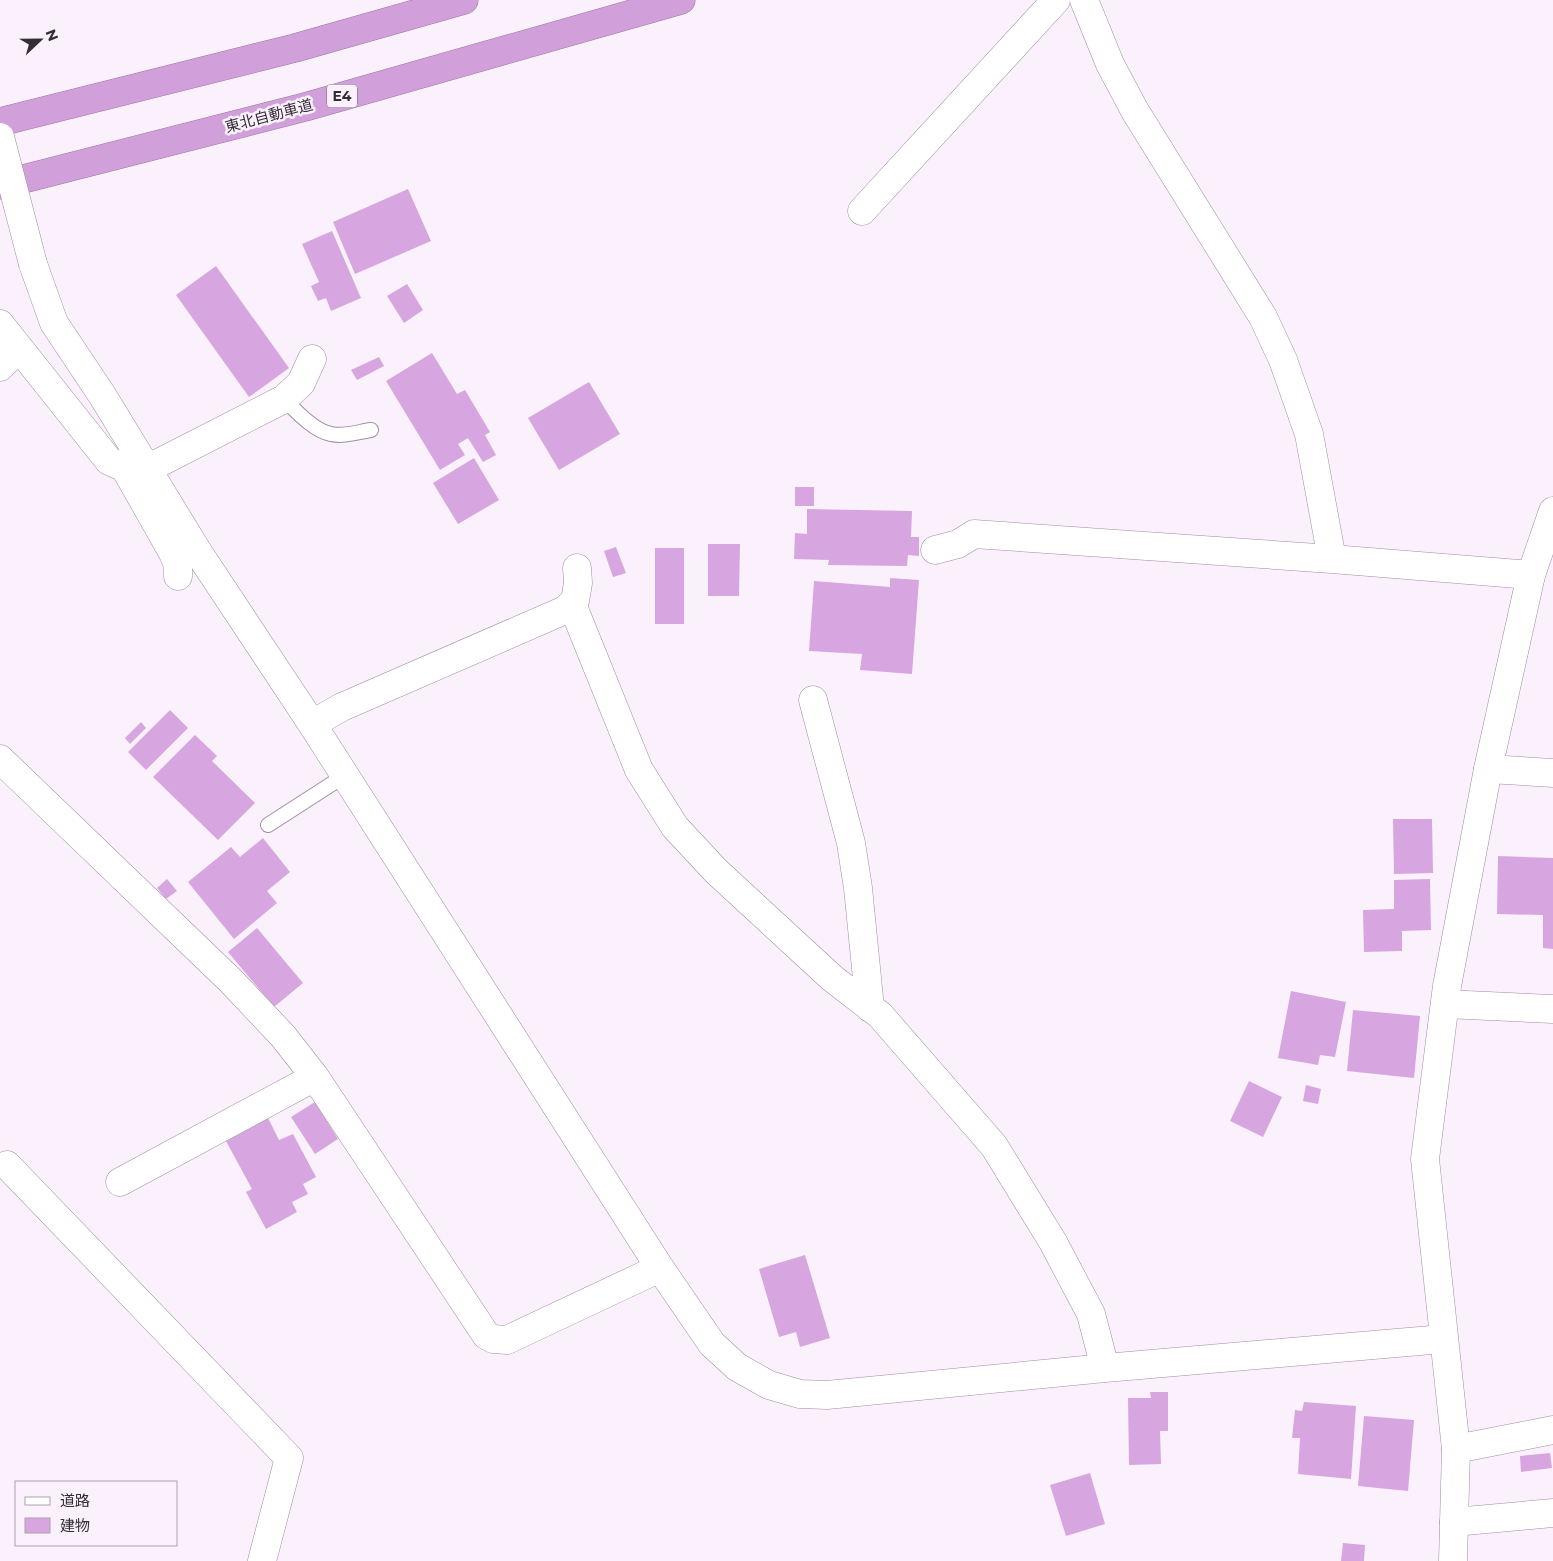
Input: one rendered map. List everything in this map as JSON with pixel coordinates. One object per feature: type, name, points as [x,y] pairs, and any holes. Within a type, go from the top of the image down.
[{"type":"highway","points":[[0,122],[295,48],[464,0]]},
{"type":"highway","name":"東北自動車道","points":[[0,185],[305,107],[681,0]]},
{"type":"street","points":[[862,211],[1056,0]]},
{"type":"street","points":[[1084,0],[1110,64],[1135,112],[1263,316],[1283,360],[1308,434],[1332,559]]},
{"type":"street","points":[[0,137],[33,264],[54,323],[136,469],[174,553],[178,565],[178,576]]},
{"type":"street","points":[[0,324],[109,461],[136,469],[198,552],[312,724],[660,1268],[712,1344],[737,1367],[769,1385],[800,1394],[827,1395],[1105,1368],[1443,1339]]},
{"type":"street","points":[[0,367],[19,348]]},
{"type":"street","points":[[136,469],[284,399],[301,383],[312,359]]},
{"type":"street","points":[[1452,1561],[1456,1449],[1425,1159],[1445,1004],[1488,769],[1531,575],[1553,511]]},
{"type":"street","points":[[935,550],[958,544],[974,534],[1531,575]]},
{"type":"street","points":[[312,724],[342,707],[565,610],[576,601],[577,568]]},
{"type":"street","points":[[572,604],[639,770],[675,826],[716,870],[832,978],[880,1015],[994,1146],[1053,1242],[1092,1314],[1105,1368]]},
{"type":"street","points":[[813,700],[850,843],[858,888],[870,1008]]},
{"type":"street","points":[[0,759],[231,981],[283,1036],[315,1077],[486,1335],[493,1339],[507,1340],[660,1268]]},
{"type":"street","points":[[1488,769],[1553,774]]},
{"type":"street","points":[[1445,1004],[1553,1009]]},
{"type":"street","points":[[120,1182],[315,1077]]},
{"type":"street","points":[[7,1165],[289,1458],[262,1561]]},
{"type":"street","points":[[1456,1449],[1553,1430]]},
{"type":"street","points":[[1454,1522],[1553,1513]]},
{"type":"lane","points":[[284,399],[305,421],[330,434],[371,430]]},
{"type":"lane","points":[[268,825],[344,776]]},
{"type":"building","points":[[408,189],[431,241],[355,274],[333,222]]},
{"type":"building","points":[[332,231],[361,298],[331,311],[326,298],[318,301],[311,286],[319,282],[302,244]]},
{"type":"building","points":[[216,266],[289,368],[249,397],[176,295]]},
{"type":"building","points":[[407,284],[423,310],[404,323],[387,296]]},
{"type":"building","points":[[432,353],[457,394],[465,390],[490,432],[485,435],[496,455],[483,462],[468,438],[458,444],[465,455],[440,470],[386,381]]},
{"type":"building","points":[[379,357],[384,366],[357,380],[351,370]]},
{"type":"building","points":[[589,382],[620,434],[559,470],[528,418]]},
{"type":"building","points":[[474,458],[499,500],[458,524],[433,483]]},
{"type":"building","points":[[795,487],[814,487],[814,506],[795,506]]},
{"type":"building","points":[[807,509],[912,511],[911,537],[919,537],[919,556],[908,555],[907,566],[828,565],[829,560],[794,559],[795,533],[807,534]]},
{"type":"building","points":[[708,544],[740,544],[739,596],[708,596]]},
{"type":"building","points":[[616,547],[626,573],[613,577],[604,551]]},
{"type":"building","points":[[655,548],[684,548],[684,624],[655,624]]},
{"type":"building","points":[[890,578],[919,580],[912,674],[860,670],[862,654],[809,651],[814,581],[890,587]]},
{"type":"building","points":[[170,710],[188,728],[146,770],[128,752]]},
{"type":"building","points":[[141,722],[146,728],[130,744],[125,738]]},
{"type":"building","points":[[195,735],[217,756],[212,761],[255,803],[218,840],[153,777]]},
{"type":"building","points":[[1393,819],[1432,819],[1433,873],[1394,874]]},
{"type":"building","points":[[263,838],[290,872],[267,891],[277,903],[234,939],[188,882],[231,847],[240,857]]},
{"type":"building","points":[[1498,856],[1553,858],[1553,949],[1543,948],[1543,915],[1497,914]]},
{"type":"building","points":[[167,879],[177,891],[166,899],[157,888]]},
{"type":"building","points":[[1430,879],[1431,930],[1402,931],[1402,951],[1364,952],[1363,910],[1394,909],[1394,880]]},
{"type":"building","points":[[257,928],[303,983],[274,1007],[228,952]]},
{"type":"building","points":[[1291,991],[1346,1002],[1335,1057],[1320,1055],[1318,1065],[1278,1058]]},
{"type":"building","points":[[1353,1010],[1420,1016],[1414,1078],[1347,1071]]},
{"type":"building","points":[[1249,1081],[1282,1097],[1263,1137],[1230,1121]]},
{"type":"building","points":[[1306,1085],[1321,1089],[1318,1104],[1303,1101]]},
{"type":"building","points":[[315,1102],[338,1139],[315,1154],[291,1117]]},
{"type":"building","points":[[268,1118],[279,1140],[293,1134],[316,1177],[303,1184],[308,1194],[292,1202],[297,1212],[266,1229],[246,1192],[252,1189],[226,1141]]},
{"type":"building","points":[[805,1255],[830,1338],[800,1347],[796,1332],[779,1337],[759,1269]]},
{"type":"building","points":[[1150,1392],[1168,1392],[1168,1431],[1160,1431],[1161,1464],[1129,1465],[1128,1398],[1151,1398]]},
{"type":"building","points":[[1304,1402],[1356,1406],[1351,1479],[1298,1474],[1300,1438],[1292,1438],[1295,1410],[1302,1411]]},
{"type":"building","points":[[1364,1416],[1414,1420],[1408,1491],[1358,1486]]},
{"type":"building","points":[[1550,1453],[1552,1468],[1521,1472],[1520,1456]]},
{"type":"building","points":[[1090,1473],[1105,1524],[1066,1536],[1050,1485]]},
{"type":"building","points":[[1343,1543],[1365,1545],[1364,1561],[1341,1561]]}]
